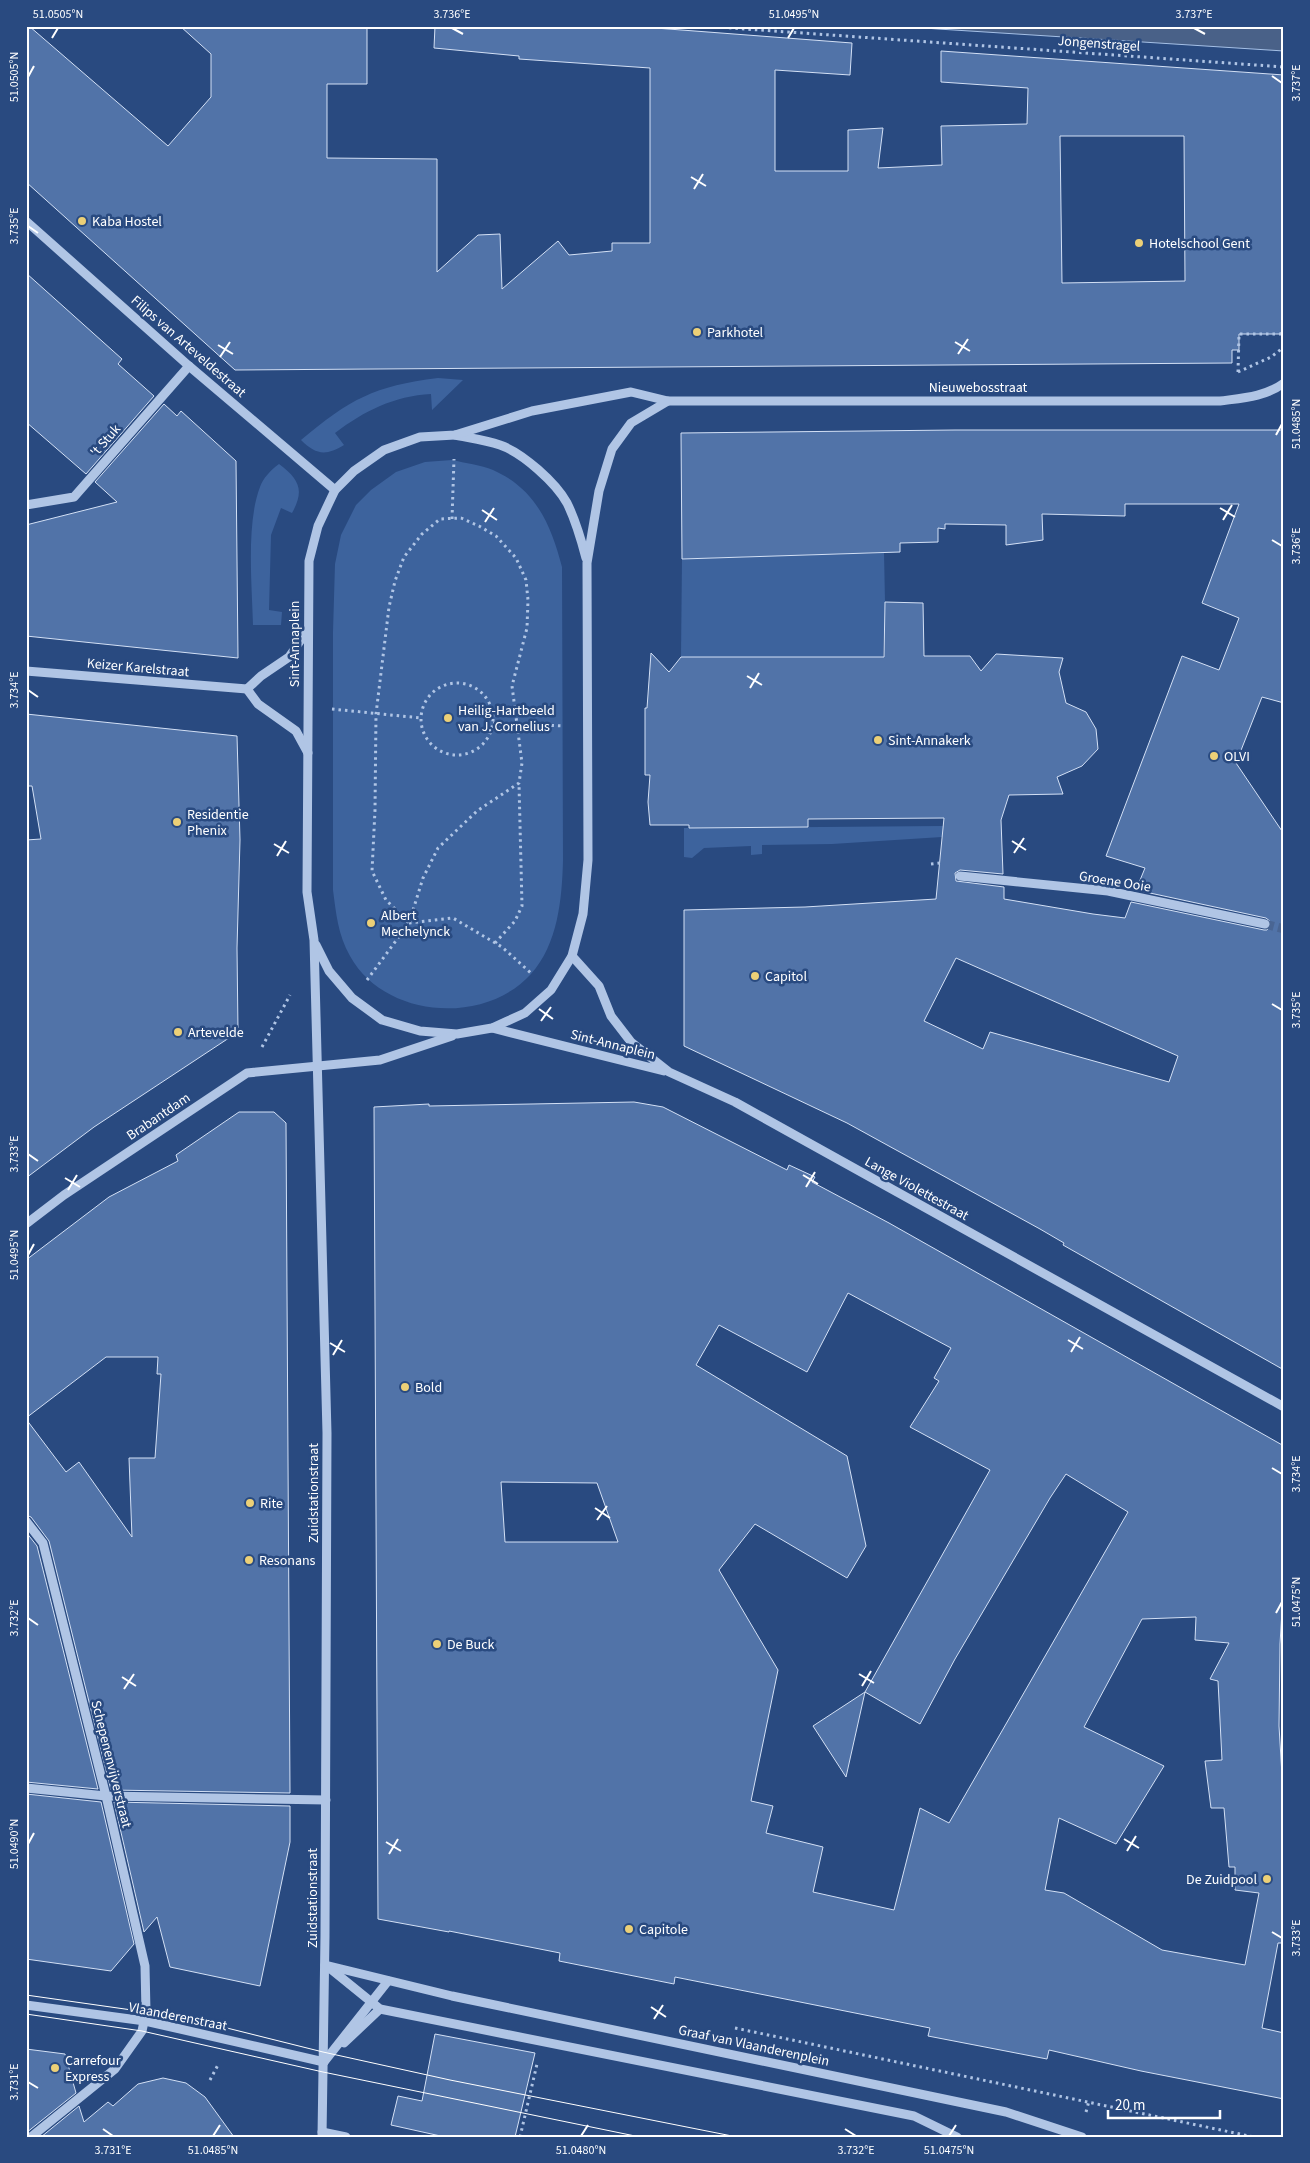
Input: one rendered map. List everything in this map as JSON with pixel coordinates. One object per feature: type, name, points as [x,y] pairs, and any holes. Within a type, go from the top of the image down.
[{"type":"street","name":"Filips van Arteveldestraat","points":[[26,221],[189,366],[335,490]]},
{"type":"street","name":"'t Stuk","points":[[26,505],[74,497],[189,366]]},
{"type":"street","name":"Nieuwebosstraat","points":[[668,400],[1220,401],[1248,398],[1272,391],[1284,382]]},
{"type":"street","name":"Sint-Annaplein","points":[[318,1067],[314,940],[307,892],[309,561],[318,526],[335,490],[354,471],[384,450],[420,437],[455,435],[532,411],[631,392],[668,400]]},
{"type":"street","name":"Sint-Annaplein","points":[[314,940],[328,971],[350,996],[382,1020],[420,1031],[457,1034],[492,1028],[525,1013],[551,990],[572,956],[583,914],[588,860],[587,563],[599,491],[612,449],[631,423],[668,400]]},
{"type":"street","name":"Sint-Annaplein","points":[[455,435],[502,445],[526,460],[547,479],[566,501],[577,526],[587,563]]},
{"type":"street","points":[[308,631],[289,657],[261,676],[247,689],[258,704],[296,732],[308,753]]},
{"type":"street","name":"Keizer Karelstraat","points":[[26,671],[247,689]]},
{"type":"street","name":"Groene Ooie","points":[[960,876],[1108,891],[1265,924]]},
{"type":"street","name":"Lange Violettestraat","points":[[572,956],[599,986],[611,1016],[630,1042],[669,1072],[735,1102],[1284,1407]]},
{"type":"street","name":"Sint-Annaplein","points":[[492,1028],[669,1072]]},
{"type":"street","points":[[318,1067],[380,1060],[457,1034]]},
{"type":"street","name":"Brabantdam","points":[[26,1224],[64,1195],[247,1073],[318,1067]]},
{"type":"street","name":"Zuidstationstraat","points":[[318,1067],[327,1433],[325,1965],[322,2134]]},
{"type":"street","name":"Schepenenvijverstraat","points":[[26,1521],[44,1542],[106,1796],[146,1966],[145,2021]]},
{"type":"street","points":[[26,1788],[106,1796],[326,1800]]},
{"type":"street","points":[[325,1965],[380,2009],[914,2116],[957,2137]]},
{"type":"street","name":"Graaf van Vlaanderenplein","points":[[325,1965],[1006,2112],[1082,2137]]},
{"type":"street","points":[[324,2062],[388,1980]]},
{"type":"street","name":"Vlaanderenstraat","points":[[26,2005],[145,2021],[324,2062]]},
{"type":"street","points":[[324,2062],[380,2009]]},
{"type":"street","points":[[31,2137],[115,2069],[142,2031],[145,2021]]},
{"type":"street","points":[[322,2134],[346,2137]]},
{"type":"path","name":"Jongenstragel","points":[[703,26],[1284,67]]},
{"type":"path","points":[[1238,372],[1238,334],[1284,334]]},
{"type":"path","points":[[452,518],[455,435]]},
{"type":"path","points":[[409,923],[386,900],[372,871],[376,714],[389,607],[395,581],[404,557],[422,534],[440,519],[461,518],[496,536],[516,558],[526,580],[528,600],[527,628],[512,686],[522,763],[520,783],[522,906],[515,921],[495,943]]},
{"type":"path","points":[[459,682],[471,685],[488,700],[492,711],[493,723],[489,735],[482,745],[472,752],[460,756],[437,750],[427,741],[422,730],[420,718],[425,701],[437,688],[459,682]]},
{"type":"path","points":[[308,707],[420,718]]},
{"type":"path","points":[[493,723],[587,728]]},
{"type":"path","points":[[350,996],[365,982],[409,923],[423,878],[438,848],[477,811],[520,783]]},
{"type":"path","points":[[409,923],[454,918],[495,943],[551,990]]},
{"type":"path","points":[[247,1073],[293,988]]},
{"type":"path","points":[[729,2026],[1254,2137]]},
{"type":"path","points":[[520,2137],[538,2058]]},
{"type":"path","points":[[210,2080],[219,2062]]},
{"type":"shaded area","points":[[897,26],[1284,26],[1284,51],[938,29]]},
{"type":"shaded area","points":[[438,378],[463,380],[432,410],[431,394],[417,395],[380,406],[357,418],[335,433],[344,445],[338,449],[326,452],[316,451],[301,440],[349,404],[379,390],[396,385]]},
{"type":"shaded area","points":[[452,460],[493,470],[520,487],[540,510],[558,552],[562,567],[563,860],[560,905],[553,935],[540,962],[531,974],[511,991],[488,1002],[462,1008],[436,1008],[410,1003],[386,992],[366,977],[350,956],[338,924],[333,890],[333,632],[335,564],[341,535],[356,505],[371,490],[396,472],[425,462]]},
{"type":"shaded area","points":[[279,464],[295,480],[299,491],[292,513],[281,508],[271,535],[269,610],[282,612],[281,625],[253,625],[251,536],[253,518],[261,484]]},
{"type":"shaded area","points":[[884,553],[883,657],[681,657],[682,559]]},
{"type":"shaded area","points":[[943,826],[942,837],[832,844],[762,845],[762,854],[751,855],[751,846],[704,848],[692,858],[684,857],[684,828]]},
{"type":"building","points":[[26,26],[29,26],[168,146],[211,97],[211,54],[180,26],[367,26],[367,84],[327,84],[327,158],[437,159],[437,272],[478,235],[500,234],[502,289],[558,241],[569,255],[612,251],[612,243],[650,243],[650,68],[519,59],[519,56],[434,48],[435,26],[629,26],[852,43],[850,75],[775,70],[775,171],[848,171],[848,130],[883,128],[878,168],[942,165],[941,126],[1027,124],[1028,88],[941,82],[941,51],[1284,75],[1284,332],[1281,332],[1281,334],[1239,334],[1239,350],[1232,350],[1232,363],[235,370],[26,182]],"holes":[[[1060,136],[1184,136],[1185,281],[1062,283]]]},
{"type":"building","points":[[26,273],[122,359],[118,364],[154,396],[86,474],[26,422]]},
{"type":"building","points":[[164,404],[177,416],[181,411],[236,461],[238,658],[26,636],[26,525],[117,502],[95,482]]},
{"type":"building","points":[[955,430],[1284,430],[1284,703],[1262,697],[1236,763],[1284,834],[1284,1370],[1063,1245],[1064,1243],[1040,1229],[847,1123],[684,1046],[684,910],[805,907],[936,899],[944,818],[808,819],[808,827],[689,828],[689,825],[650,825],[648,802],[650,775],[645,775],[645,708],[647,708],[651,653],[669,672],[681,657],[884,657],[885,602],[923,603],[924,656],[970,656],[981,671],[996,654],[1063,658],[1059,672],[1066,703],[1086,712],[1096,729],[1098,749],[1082,766],[1057,777],[1063,794],[1009,795],[1001,820],[1003,874],[960,870],[955,873],[956,881],[1004,887],[1004,899],[1093,914],[1125,918],[1131,902],[1267,930],[1271,926],[1271,922],[1266,918],[1136,890],[1145,868],[1106,856],[1182,656],[1219,670],[1239,618],[1202,603],[1239,504],[1125,504],[1125,516],[1042,514],[1043,540],[1006,545],[1006,525],[945,524],[945,529],[938,528],[938,542],[900,543],[900,552],[682,559],[681,433]],"holes":[[[956,958],[1178,1056],[1169,1082],[990,1032],[983,1049],[924,1021]]]},
{"type":"building","points":[[26,714],[237,736],[240,840],[237,948],[238,1032],[94,1127],[26,1178],[26,840],[41,839],[32,786],[26,786]]},
{"type":"building","points":[[634,1102],[663,1107],[787,1170],[789,1165],[815,1177],[812,1182],[889,1223],[1284,1446],[1284,1577],[1280,1644],[1279,1726],[1284,1808],[1284,1943],[1278,1943],[1262,2028],[1284,2033],[1284,2099],[1141,2071],[1049,2050],[1047,2059],[928,2036],[930,2028],[675,1977],[674,1984],[559,1961],[560,1953],[378,1919],[374,1107],[429,1104],[429,1106]],"holes":[[[848,1293],[951,1348],[934,1378],[939,1381],[910,1427],[990,1470],[865,1692],[920,1724],[955,1659],[1066,1474],[1128,1512],[949,1823],[920,1808],[894,1910],[813,1892],[823,1847],[766,1833],[773,1806],[751,1801],[778,1670],[719,1570],[755,1524],[847,1578],[866,1546],[847,1456],[696,1365],[719,1325],[807,1372]],[[501,1482],[597,1483],[618,1542],[505,1542]],[[1196,1617],[1195,1640],[1229,1643],[1210,1679],[1218,1681],[1222,1760],[1205,1761],[1211,1808],[1224,1808],[1229,1867],[1235,1867],[1235,1890],[1259,1893],[1245,1965],[1162,1950],[1064,1893],[1045,1890],[1059,1818],[1116,1844],[1164,1766],[1084,1727],[1142,1619]]]},
{"type":"building","points":[[239,1112],[274,1112],[286,1123],[290,1793],[111,1790],[49,1541],[31,1517],[26,1515],[26,1419],[66,1472],[79,1462],[132,1537],[129,1458],[155,1458],[161,1374],[157,1374],[158,1357],[106,1357],[26,1418],[26,1260],[109,1197],[178,1161],[176,1155]]},
{"type":"building","points":[[26,1532],[37,1546],[98,1789],[26,1782]]},
{"type":"building","points":[[865,1692],[846,1777],[813,1726]]},
{"type":"building","points":[[26,1794],[101,1802],[134,1944],[111,1971],[26,1959]]},
{"type":"building","points":[[114,1802],[290,1806],[290,1842],[260,1986],[170,1967],[157,1917],[144,1932]]},
{"type":"building","points":[[435,2034],[535,2053],[515,2137],[445,2137],[391,2125],[398,2096],[422,2101]]},
{"type":"building","points":[[26,2049],[65,2054],[76,2093],[26,2133]]},
{"type":"building","points":[[163,2078],[186,2083],[205,2097],[234,2137],[41,2137],[79,2106],[84,2122],[108,2102],[113,2106],[138,2084]]},
{"type":"tunnel","points":[[1265,924],[1284,929]]},
{"type":"tram line","points":[[26,1995],[146,2012],[227,2028],[323,2052],[450,2080],[737,2137]]},
{"type":"tram line","points":[[26,2014],[142,2031],[323,2072],[640,2137]]},
{"type":"place","name":"Kaba Hostel","points":[[82,221]]},
{"type":"place","name":"Hotelschool Gent","points":[[1139,243]]},
{"type":"place","name":"Parkhotel","points":[[697,332]]},
{"type":"place","name":"Heilig-Hartbeeld van J. Cornelius","points":[[448,718]]},
{"type":"place","name":"Sint-Annakerk","points":[[878,740]]},
{"type":"place","name":"OLVI","points":[[1214,756]]},
{"type":"place","name":"Residentie Phenix","points":[[177,822]]},
{"type":"place","name":"Albert Mechelynck","points":[[371,923]]},
{"type":"place","name":"Capitol","points":[[755,976]]},
{"type":"place","name":"Artevelde","points":[[178,1032]]},
{"type":"place","name":"Bold","points":[[405,1387]]},
{"type":"place","name":"Rite","points":[[250,1503]]},
{"type":"place","name":"Resonans","points":[[249,1560]]},
{"type":"place","name":"De Buck","points":[[437,1644]]},
{"type":"place","name":"De Zuidpool","points":[[1267,1879]]},
{"type":"place","name":"Capitole","points":[[629,1929]]},
{"type":"place","name":"Carrefour Express","points":[[55,2068]]}]
